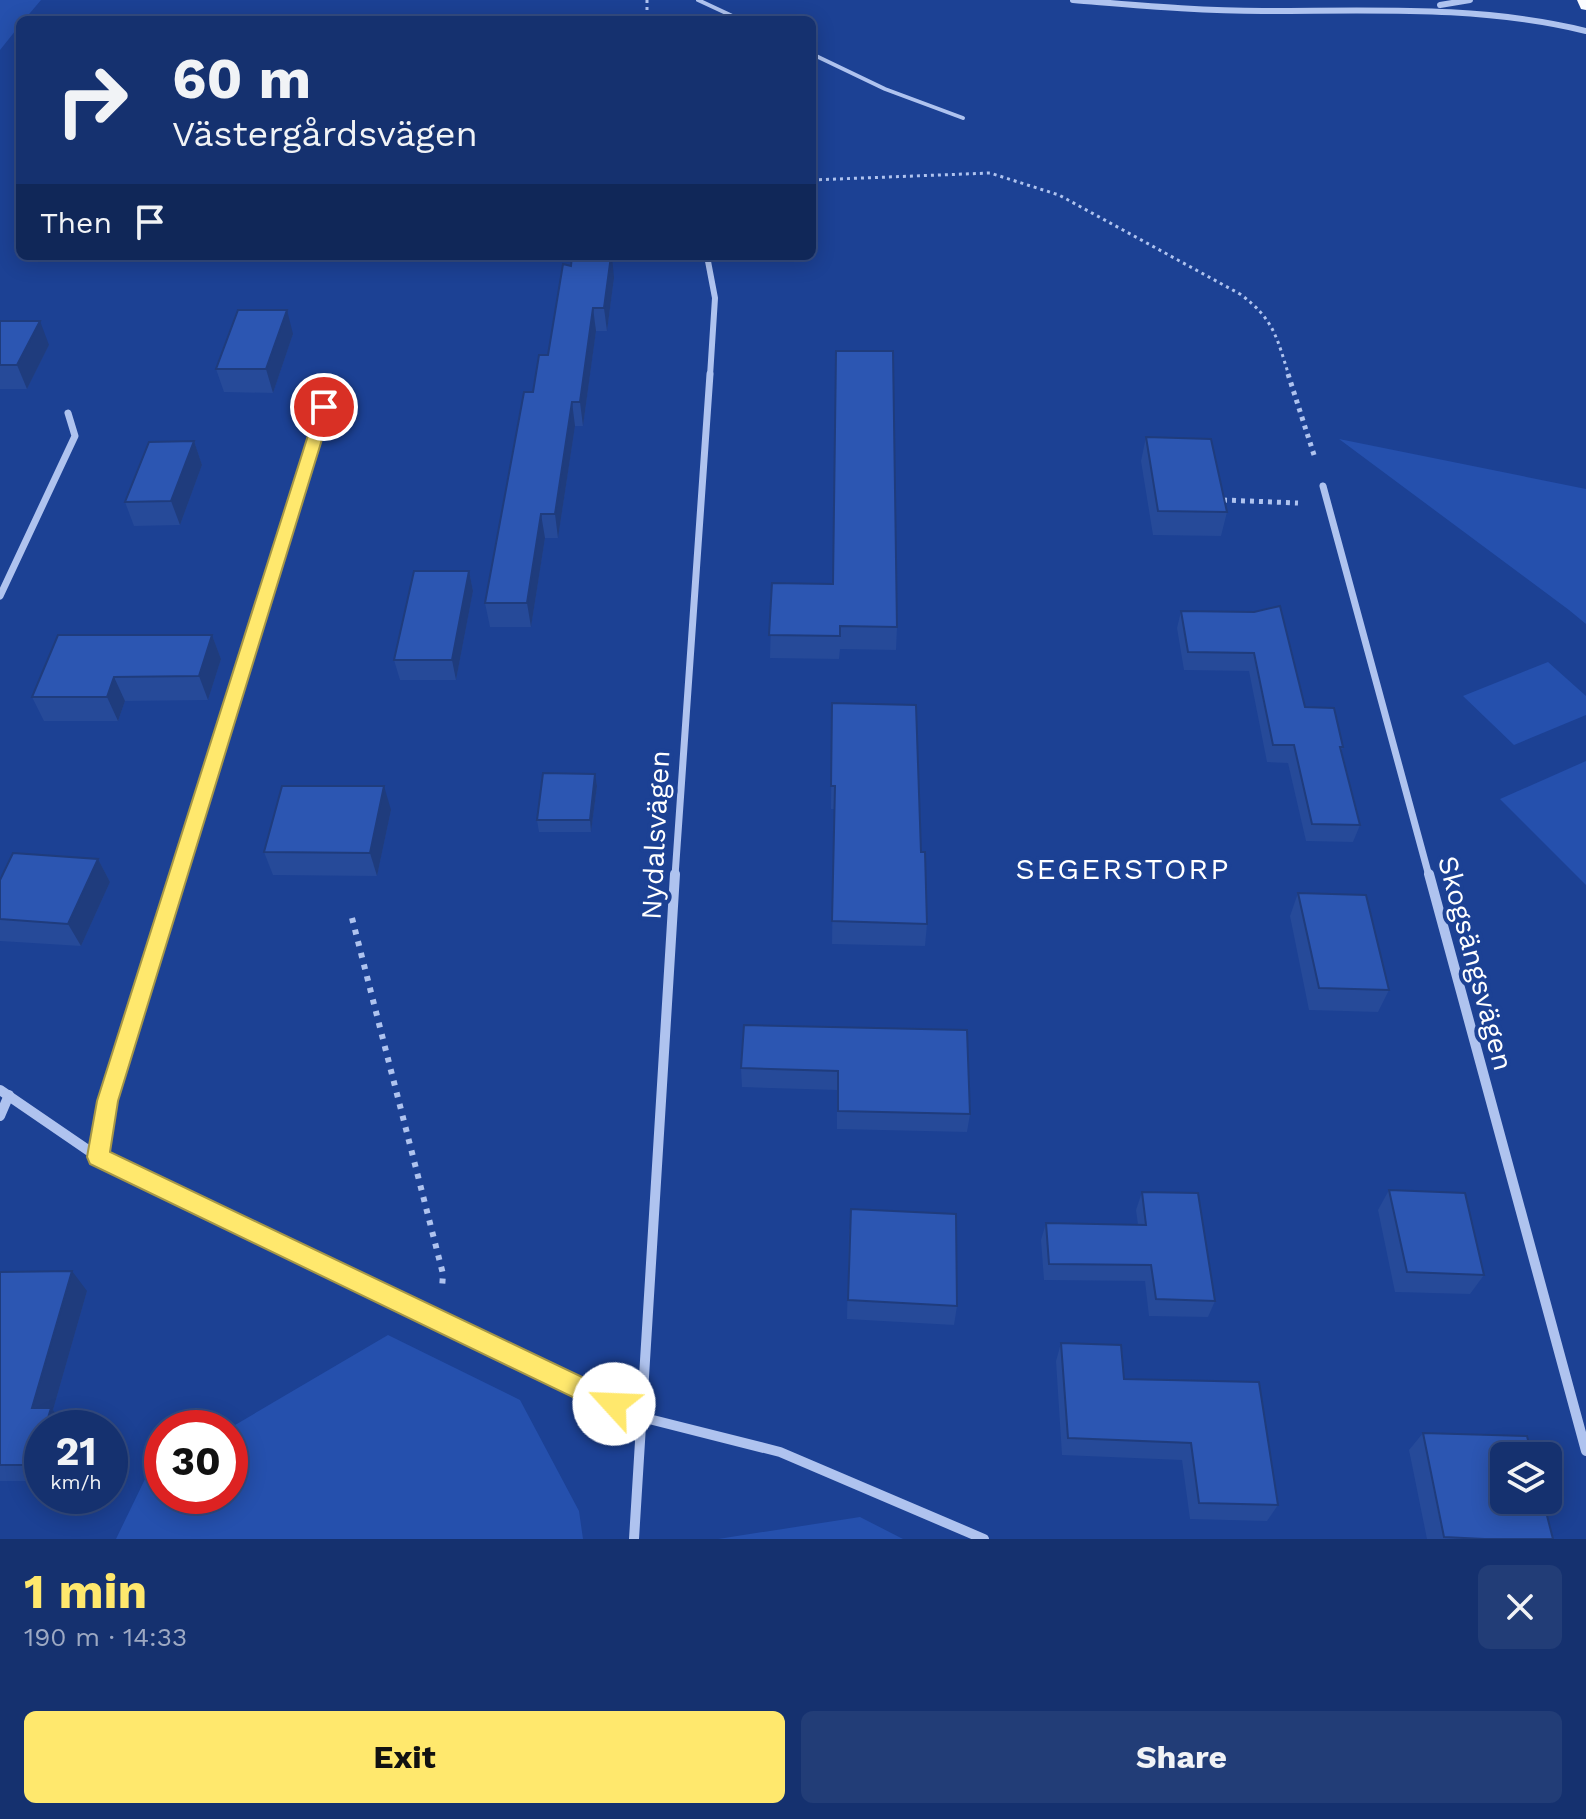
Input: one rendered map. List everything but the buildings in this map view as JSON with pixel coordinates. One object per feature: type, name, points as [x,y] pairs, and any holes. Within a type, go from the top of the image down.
[{"type":"highway","points":[[1584,0],[1586,6]]},
{"type":"street","points":[[1073,0],[1260,11],[1423,7],[1523,15],[1586,31]]},
{"type":"street","points":[[1423,7],[1470,0]]},
{"type":"street","name":"Nydalsvägen","points":[[634,1539],[687,673],[715,298],[708,260]]},
{"type":"street","points":[[98,1157],[108,1101],[324,407],[307,386]]},
{"type":"street","points":[[0,596],[75,436],[68,413]]},
{"type":"street","name":"Skogsängsvägen","points":[[1323,486],[1586,1451]]},
{"type":"street","points":[[0,1116],[4,1093],[98,1157],[641,1417],[780,1452],[984,1539]]},
{"type":"lane","points":[[698,0],[732,16]]},
{"type":"lane","points":[[816,56],[885,89],[963,118]]},
{"type":"path","points":[[816,180],[990,173],[1059,195],[1240,294],[1263,311],[1276,336],[1323,486]]},
{"type":"path","points":[[1223,500],[1328,504]]},
{"type":"path","points":[[352,918],[443,1274],[439,1322]]},
{"type":"shaded area","points":[[0,0],[41,0],[27,16],[16,16],[16,30],[0,50]]},
{"type":"shaded area","points":[[1339,439],[1586,489],[1586,624],[1569,610]]},
{"type":"shaded area","points":[[1548,662],[1586,696],[1586,715],[1514,745],[1463,696]]},
{"type":"shaded area","points":[[1586,761],[1586,885],[1500,799]]},
{"type":"shaded area","points":[[388,1335],[520,1400],[579,1511],[583,1539],[116,1539],[144,1481],[144,1514],[248,1514],[248,1417]]},
{"type":"shaded area","points":[[860,1517],[903,1539],[718,1539]]},
{"type":"district","name":"SEGERSTORP","points":[[1123,869]]},
{"type":"route","points":[[324,407],[108,1101],[98,1157],[614,1404]]}]
